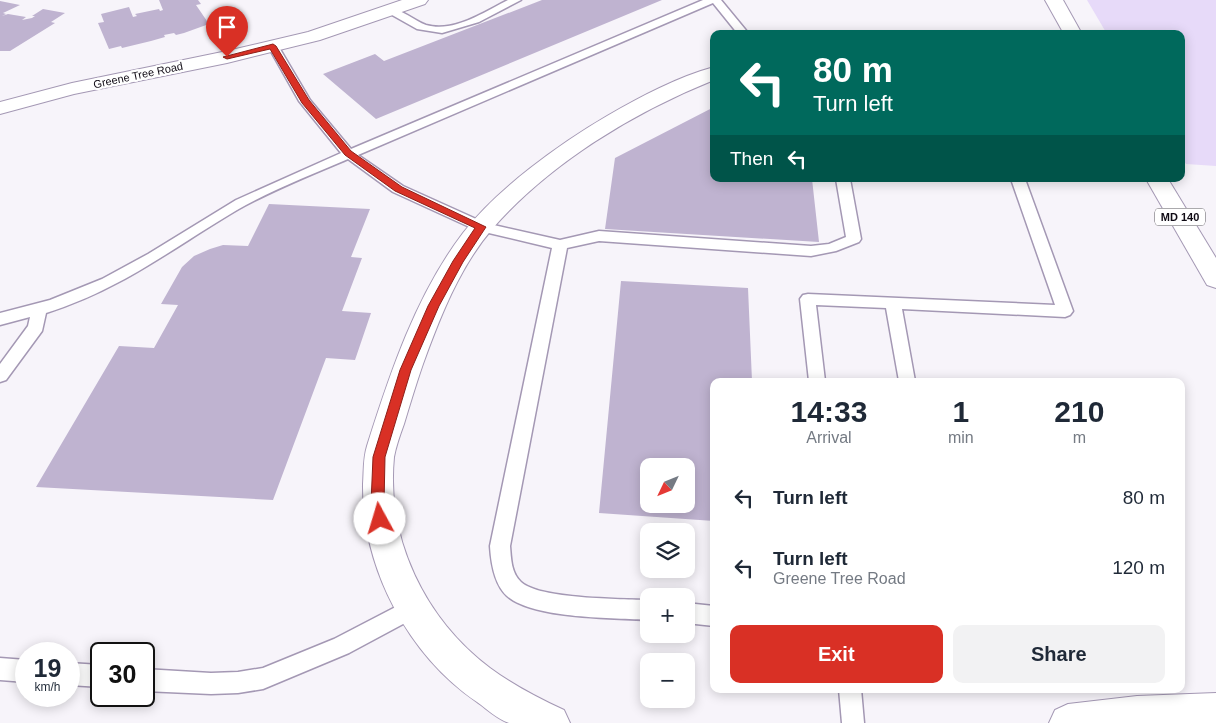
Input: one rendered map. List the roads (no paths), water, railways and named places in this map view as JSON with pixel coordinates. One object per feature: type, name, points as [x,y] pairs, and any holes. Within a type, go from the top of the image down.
[{"type":"street","name":"Greene Tree Road","points":[[0,108],[72,89],[273,46],[345,27],[419,0]]},
{"type":"street","points":[[1054,0],[1071,30]]},
{"type":"street","points":[[551,723],[499,696],[463,669],[432,639],[411,609],[386,550],[378,504],[379,457],[406,370],[434,306],[458,261],[481,227],[539,172],[572,146],[610,122],[659,97],[710,75]]},
{"type":"street","name":"MD 140","points":[[1159,182],[1216,279]]},
{"type":"street","points":[[1068,723],[1137,715],[1216,712]]},
{"type":"lane","points":[[390,11],[416,25],[434,30],[461,26],[516,0]]},
{"type":"lane","points":[[0,319],[39,311],[71,300],[104,285],[142,264],[233,207],[348,153],[712,0]]},
{"type":"lane","points":[[716,0],[741,30]]},
{"type":"lane","points":[[273,46],[305,101],[348,153],[398,189],[481,227],[560,245],[599,236],[811,251],[831,248],[854,239],[844,182]]},
{"type":"lane","points":[[818,378],[808,299],[1065,310],[1019,182]]},
{"type":"lane","points":[[560,245],[500,546],[500,563],[505,577],[515,590],[526,597],[546,602],[640,609]]},
{"type":"lane","points":[[893,303],[906,378]]},
{"type":"lane","points":[[0,376],[36,327],[39,311]]},
{"type":"lane","points":[[155,681],[193,683],[252,681],[321,656],[378,628],[411,609]]},
{"type":"lane","points":[[695,614],[710,616]]},
{"type":"lane","points":[[0,669],[15,670]]},
{"type":"lane","points":[[850,693],[853,723]]}]
